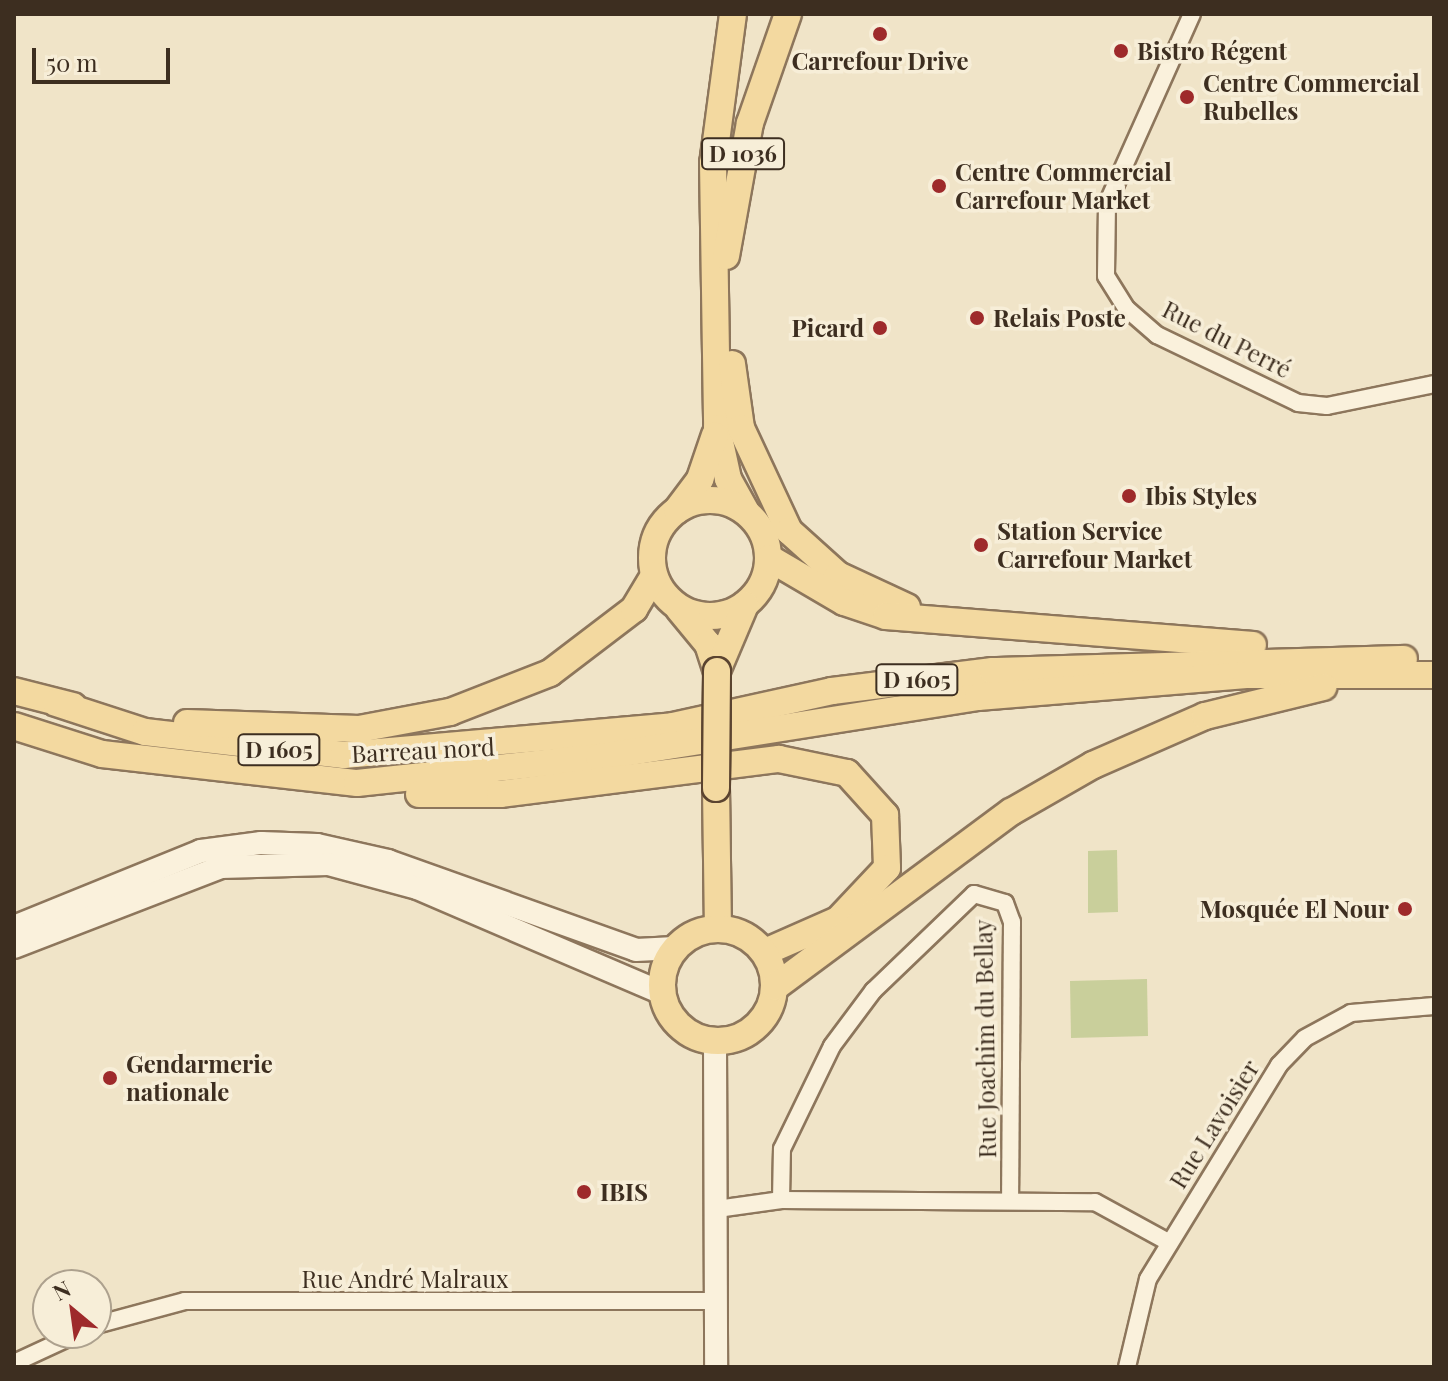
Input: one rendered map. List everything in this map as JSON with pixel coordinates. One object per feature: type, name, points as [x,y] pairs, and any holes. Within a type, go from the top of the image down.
[{"type":"main road","name":"D 1036","points":[[733,14],[713,163],[721,334],[717,428],[728,479],[746,512]]},
{"type":"main road","name":"D 1036","points":[[720,299],[750,123],[788,14]]},
{"type":"main road","points":[[721,334],[741,428],[789,531],[860,588],[944,621]]},
{"type":"main road","name":"D 1036","points":[[677,510],[700,479],[717,428]]},
{"type":"main road","points":[[56,703],[275,731],[359,729],[450,712],[550,673],[634,609],[654,576],[654,539],[677,510],[713,500],[746,512],[769,558],[861,609],[944,621],[1333,656],[1434,661]]},
{"type":"main road","points":[[717,671],[745,605],[762,584],[769,558]]},
{"type":"main road","points":[[654,576],[708,644],[717,671],[718,928]]},
{"type":"main road","points":[[676,606],[712,617],[745,605]]},
{"type":"main road","name":"Barreau nord","points":[[56,703],[145,732],[224,745],[344,755],[507,746],[993,671],[1333,656]]},
{"type":"main road","name":"D 1605","points":[[14,726],[102,754],[316,783],[357,783],[599,757],[978,697],[1246,675],[1434,676]]},
{"type":"main road","points":[[14,947],[221,867],[328,864],[417,888],[662,993],[680,1027],[715,1042],[749,1033],[763,1020],[775,987],[1011,812],[1093,765],[1261,699],[1434,676]]},
{"type":"main road","name":"D 1605","points":[[14,691],[56,703]]},
{"type":"main road","points":[[357,783],[399,794],[500,794],[779,759],[847,773],[885,815],[887,868],[838,920],[765,952]]},
{"type":"main road","points":[[14,927],[201,851],[275,843],[388,861],[636,950],[675,948],[718,928],[736,931],[765,952],[775,987]]},
{"type":"main road","points":[[662,993],[675,948]]},
{"type":"main road","points":[[715,1042],[716,1367]]},
{"type":"street","name":"Rue du Perré","points":[[1192,14],[1107,204],[1106,276],[1127,309],[1157,335],[1298,403],[1327,406],[1434,384]]},
{"type":"street","name":"Rue Joachim du Bellay","points":[[781,1200],[782,1149],[832,1046],[873,991],[974,894],[1005,903],[1012,922],[1010,1200]]},
{"type":"street","name":"Rue Lavoisier","points":[[1127,1367],[1136,1310],[1170,1243],[1272,1075],[1305,1038],[1351,1013],[1434,1006]]},
{"type":"street","points":[[716,1206],[781,1200],[1095,1202],[1170,1243]]},
{"type":"street","name":"Rue André Malraux","points":[[112,1321],[185,1301],[717,1301]]},
{"type":"street","points":[[14,1363],[44,1349]]},
{"type":"green space","points":[[1117,850],[1118,912],[1088,913],[1088,851]]},
{"type":"green space","points":[[1147,979],[1148,1036],[1071,1038],[1070,981]]},
{"type":"place","name":"Carrefour Drive","points":[[880,34]]},
{"type":"place","name":"Bistro Régent","points":[[1121,51]]},
{"type":"place","name":"Centre Commercial Rubelles","points":[[1187,97]]},
{"type":"place","name":"Centre Commercial Carrefour Market","points":[[939,186]]},
{"type":"place","name":"Relais Poste","points":[[977,318]]},
{"type":"place","name":"Picard","points":[[880,328]]},
{"type":"place","name":"Ibis Styles","points":[[1129,496]]},
{"type":"place","name":"Station Service Carrefour Market","points":[[981,545]]},
{"type":"place","name":"Mosquée El Nour","points":[[1405,909]]},
{"type":"place","name":"Gendarmerie nationale","points":[[110,1078]]},
{"type":"place","name":"IBIS","points":[[584,1192]]}]
